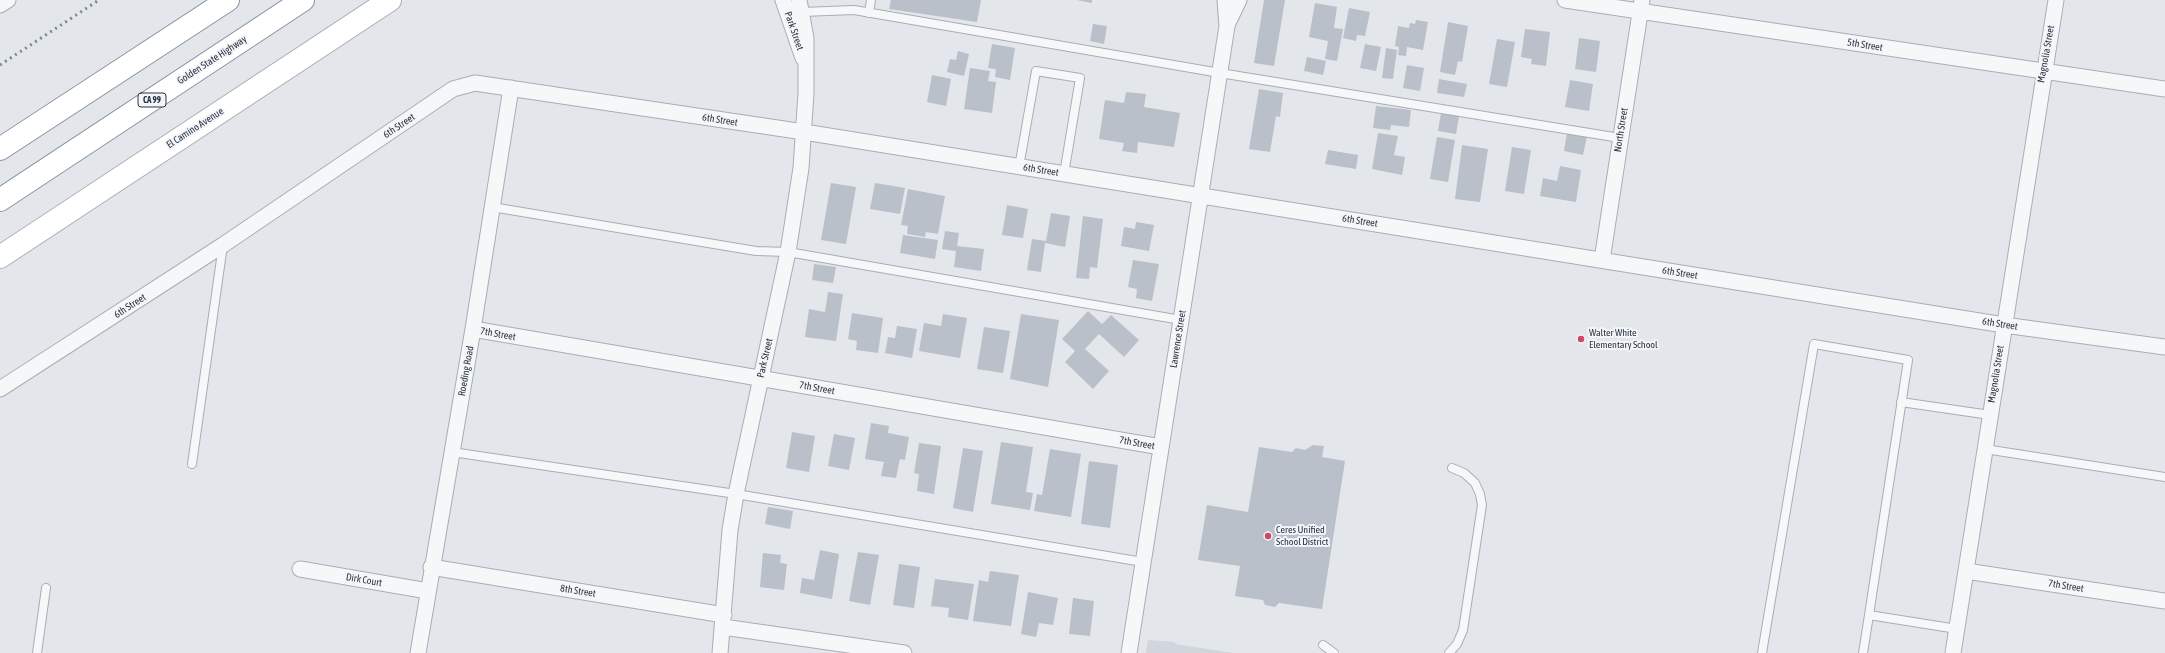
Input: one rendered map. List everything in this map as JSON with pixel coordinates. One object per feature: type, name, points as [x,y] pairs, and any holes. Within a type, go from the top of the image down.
[{"type":"main road","points":[[0,149],[228,0]]},
{"type":"main road","name":"Golden State Highway","points":[[0,200],[303,0]]},
{"type":"main road","name":"El Camino Avenue","points":[[0,257],[390,0]]},
{"type":"street","name":"Park Street","points":[[783,0],[805,62]]},
{"type":"street","name":"Lawrence Street","points":[[1129,653],[1227,26],[1225,0]]},
{"type":"street","name":"Lawrence Street","points":[[1227,26],[1239,0]]},
{"type":"street","name":"5th Street","points":[[1565,0],[1641,6],[2043,72],[2165,89]]},
{"type":"street","name":"Magnolia Street","points":[[1954,653],[2043,72],[2056,0]]},
{"type":"street","name":"Park Street","points":[[720,653],[724,621],[730,530],[736,494],[788,252],[800,182],[804,132],[806,38],[801,6]]},
{"type":"street","name":"North Street","points":[[1602,260],[1641,6]]},
{"type":"street","name":"6th Street","points":[[0,389],[223,246],[453,89],[475,83],[804,132],[2004,325],[2165,348]]},
{"type":"street","name":"Roeding Road","points":[[418,653],[431,567],[473,329],[511,88]]},
{"type":"street","name":"7th Street","points":[[473,329],[1161,447]]},
{"type":"street","name":"8th Street","points":[[431,567],[904,653]]},
{"type":"street","name":"Dirk Court","points":[[300,569],[428,590]]},
{"type":"street","name":"7th Street","points":[[1966,571],[2165,601]]},
{"type":"lane","points":[[869,13],[871,0]]},
{"type":"lane","points":[[801,6],[854,10],[1220,73],[1620,138]]},
{"type":"lane","points":[[1019,167],[1036,71],[1080,78],[1064,174]]},
{"type":"lane","points":[[492,207],[756,251],[788,252],[1181,320]]},
{"type":"lane","points":[[192,464],[223,246]]},
{"type":"lane","points":[[1762,653],[1814,344],[1908,360],[1870,616],[1863,653]]},
{"type":"lane","points":[[1902,402],[1990,415]]},
{"type":"lane","points":[[1985,448],[2165,477]]},
{"type":"lane","points":[[452,452],[736,494],[1143,562]]},
{"type":"lane","points":[[1449,653],[1457,644],[1463,630],[1482,505],[1480,494],[1475,482],[1464,472],[1452,468]]},
{"type":"lane","points":[[37,653],[46,588]]},
{"type":"lane","points":[[1870,616],[1957,629]]},
{"type":"lane","points":[[1323,645],[1334,653]]},
{"type":"shaded area","points":[[1148,640],[1175,642],[1175,644],[1234,653],[1146,653]]},
{"type":"building","points":[[891,0],[981,0],[977,22],[889,9]]},
{"type":"building","points":[[1077,0],[1092,0],[1092,3]]},
{"type":"building","points":[[1264,0],[1285,0],[1274,66],[1254,63]]},
{"type":"building","points":[[1315,3],[1337,7],[1334,28],[1343,29],[1337,61],[1325,59],[1328,41],[1309,37]]},
{"type":"building","points":[[1349,8],[1370,12],[1365,36],[1357,35],[1356,41],[1343,38]]},
{"type":"building","points":[[1416,20],[1428,22],[1423,50],[1407,47],[1406,56],[1398,55],[1399,47],[1395,46],[1398,26],[1409,28],[1410,23],[1415,24]]},
{"type":"building","points":[[1448,22],[1468,26],[1462,62],[1458,61],[1455,75],[1440,72]]},
{"type":"building","points":[[1093,24],[1107,26],[1104,44],[1090,41]]},
{"type":"building","points":[[1525,29],[1550,32],[1546,66],[1531,64],[1532,59],[1521,57]]},
{"type":"building","points":[[1579,38],[1600,41],[1596,72],[1575,69]]},
{"type":"building","points":[[1497,39],[1515,42],[1507,87],[1489,84]]},
{"type":"building","points":[[992,44],[1015,48],[1010,80],[995,77],[996,69],[988,68]]},
{"type":"building","points":[[1365,44],[1381,47],[1376,71],[1360,68]]},
{"type":"building","points":[[1386,48],[1397,50],[1393,79],[1382,78]]},
{"type":"building","points":[[958,51],[969,54],[964,76],[947,72],[950,59],[956,60]]},
{"type":"building","points":[[1307,57],[1326,61],[1323,75],[1304,71]]},
{"type":"building","points":[[1407,65],[1424,68],[1420,91],[1403,88]]},
{"type":"building","points":[[970,68],[990,71],[988,81],[996,82],[992,113],[964,109]]},
{"type":"building","points":[[932,75],[951,79],[946,106],[927,102]]},
{"type":"building","points":[[1439,79],[1467,84],[1464,97],[1437,93]]},
{"type":"building","points":[[1570,80],[1593,84],[1589,111],[1565,107]]},
{"type":"building","points":[[1259,89],[1283,93],[1280,117],[1276,116],[1270,152],[1249,149]]},
{"type":"building","points":[[1126,92],[1146,94],[1144,107],[1180,113],[1174,147],[1138,142],[1137,153],[1122,151],[1124,143],[1099,139],[1105,100],[1124,103]]},
{"type":"building","points":[[1376,106],[1411,110],[1409,127],[1391,125],[1390,130],[1373,128]]},
{"type":"building","points":[[1441,113],[1459,116],[1456,134],[1438,131]]},
{"type":"building","points":[[1567,132],[1587,136],[1583,155],[1564,151]]},
{"type":"building","points":[[1378,133],[1398,136],[1394,155],[1405,157],[1402,175],[1372,169]]},
{"type":"building","points":[[1437,137],[1455,140],[1448,182],[1430,179]]},
{"type":"building","points":[[1462,145],[1488,149],[1480,202],[1455,199]]},
{"type":"building","points":[[1512,147],[1531,150],[1524,194],[1505,191]]},
{"type":"building","points":[[1328,150],[1358,155],[1356,169],[1325,164]]},
{"type":"building","points":[[1560,166],[1581,170],[1576,202],[1540,196],[1543,178],[1557,181]]},
{"type":"building","points":[[831,183],[856,187],[846,244],[821,240]]},
{"type":"building","points":[[875,183],[905,188],[900,214],[870,209]]},
{"type":"building","points":[[908,189],[945,196],[938,234],[926,232],[925,237],[907,234],[908,226],[901,225]]},
{"type":"building","points":[[1007,205],[1028,209],[1023,238],[1002,235]]},
{"type":"building","points":[[1051,213],[1070,216],[1065,247],[1045,243],[1041,272],[1027,270],[1032,239],[1046,241]]},
{"type":"building","points":[[1083,216],[1103,219],[1097,268],[1090,267],[1089,279],[1076,278]]},
{"type":"building","points":[[1136,222],[1154,225],[1149,251],[1121,246],[1124,227],[1135,229]]},
{"type":"building","points":[[945,231],[959,233],[957,246],[984,249],[981,271],[954,267],[956,251],[942,249]]},
{"type":"building","points":[[903,235],[938,240],[935,259],[900,253]]},
{"type":"building","points":[[1133,260],[1159,264],[1152,301],[1136,298],[1137,289],[1128,287]]},
{"type":"building","points":[[814,264],[836,267],[833,283],[812,280]]},
{"type":"building","points":[[828,292],[843,294],[836,341],[805,337],[809,309],[825,312]]},
{"type":"building","points":[[1088,311],[1102,324],[1111,315],[1139,340],[1124,357],[1099,334],[1085,349],[1109,371],[1093,389],[1065,362],[1075,351],[1062,339]]},
{"type":"building","points":[[852,313],[883,318],[878,353],[856,350],[857,341],[848,339]]},
{"type":"building","points":[[943,314],[967,318],[960,358],[919,351],[924,323],[941,326]]},
{"type":"building","points":[[1021,314],[1059,320],[1048,387],[1010,379]]},
{"type":"building","points":[[897,326],[917,329],[912,358],[885,353],[888,337],[895,338]]},
{"type":"building","points":[[984,327],[1010,331],[1003,373],[977,369]]},
{"type":"building","points":[[871,423],[889,426],[888,433],[909,437],[905,460],[900,459],[896,478],[881,476],[884,462],[865,459]]},
{"type":"building","points":[[792,432],[815,436],[809,472],[786,468]]},
{"type":"building","points":[[834,434],[855,438],[849,470],[828,466]]},
{"type":"building","points":[[1001,442],[1033,447],[1026,492],[1033,493],[1030,510],[991,504]]},
{"type":"building","points":[[919,443],[941,446],[934,494],[917,491],[919,474],[914,473]]},
{"type":"building","name":"Ceres Unified School District","points":[[1313,445],[1324,446],[1322,457],[1345,461],[1322,609],[1279,603],[1275,607],[1265,605],[1263,600],[1235,596],[1240,566],[1198,560],[1207,505],[1248,512],[1259,447],[1292,452],[1296,448],[1305,450]]},
{"type":"building","points":[[963,448],[983,451],[973,512],[953,508]]},
{"type":"building","points":[[1050,449],[1081,454],[1071,517],[1034,511],[1037,494],[1042,495]]},
{"type":"building","points":[[1089,461],[1118,465],[1110,528],[1081,524]]},
{"type":"building","points":[[768,507],[793,511],[790,529],[765,524]]},
{"type":"building","points":[[820,550],[839,554],[832,599],[800,593],[802,578],[814,580]]},
{"type":"building","points":[[858,552],[879,555],[870,605],[849,601]]},
{"type":"building","points":[[763,553],[781,555],[780,563],[787,564],[784,590],[760,587]]},
{"type":"building","points":[[899,564],[920,567],[914,608],[893,605]]},
{"type":"building","points":[[990,571],[1019,575],[1011,626],[973,621],[979,580],[988,582]]},
{"type":"building","points":[[935,579],[974,584],[968,620],[948,617],[949,608],[931,606]]},
{"type":"building","points":[[1028,592],[1058,598],[1053,625],[1039,623],[1036,637],[1021,634]]},
{"type":"building","points":[[1073,598],[1094,601],[1090,636],[1069,634]]},
{"type":"railway","points":[[0,65],[99,0]]},
{"type":"place","name":"Walter White Elementary School","points":[[1581,339]]},
{"type":"place","name":"Ceres Unified School District","points":[[1268,536]]}]
